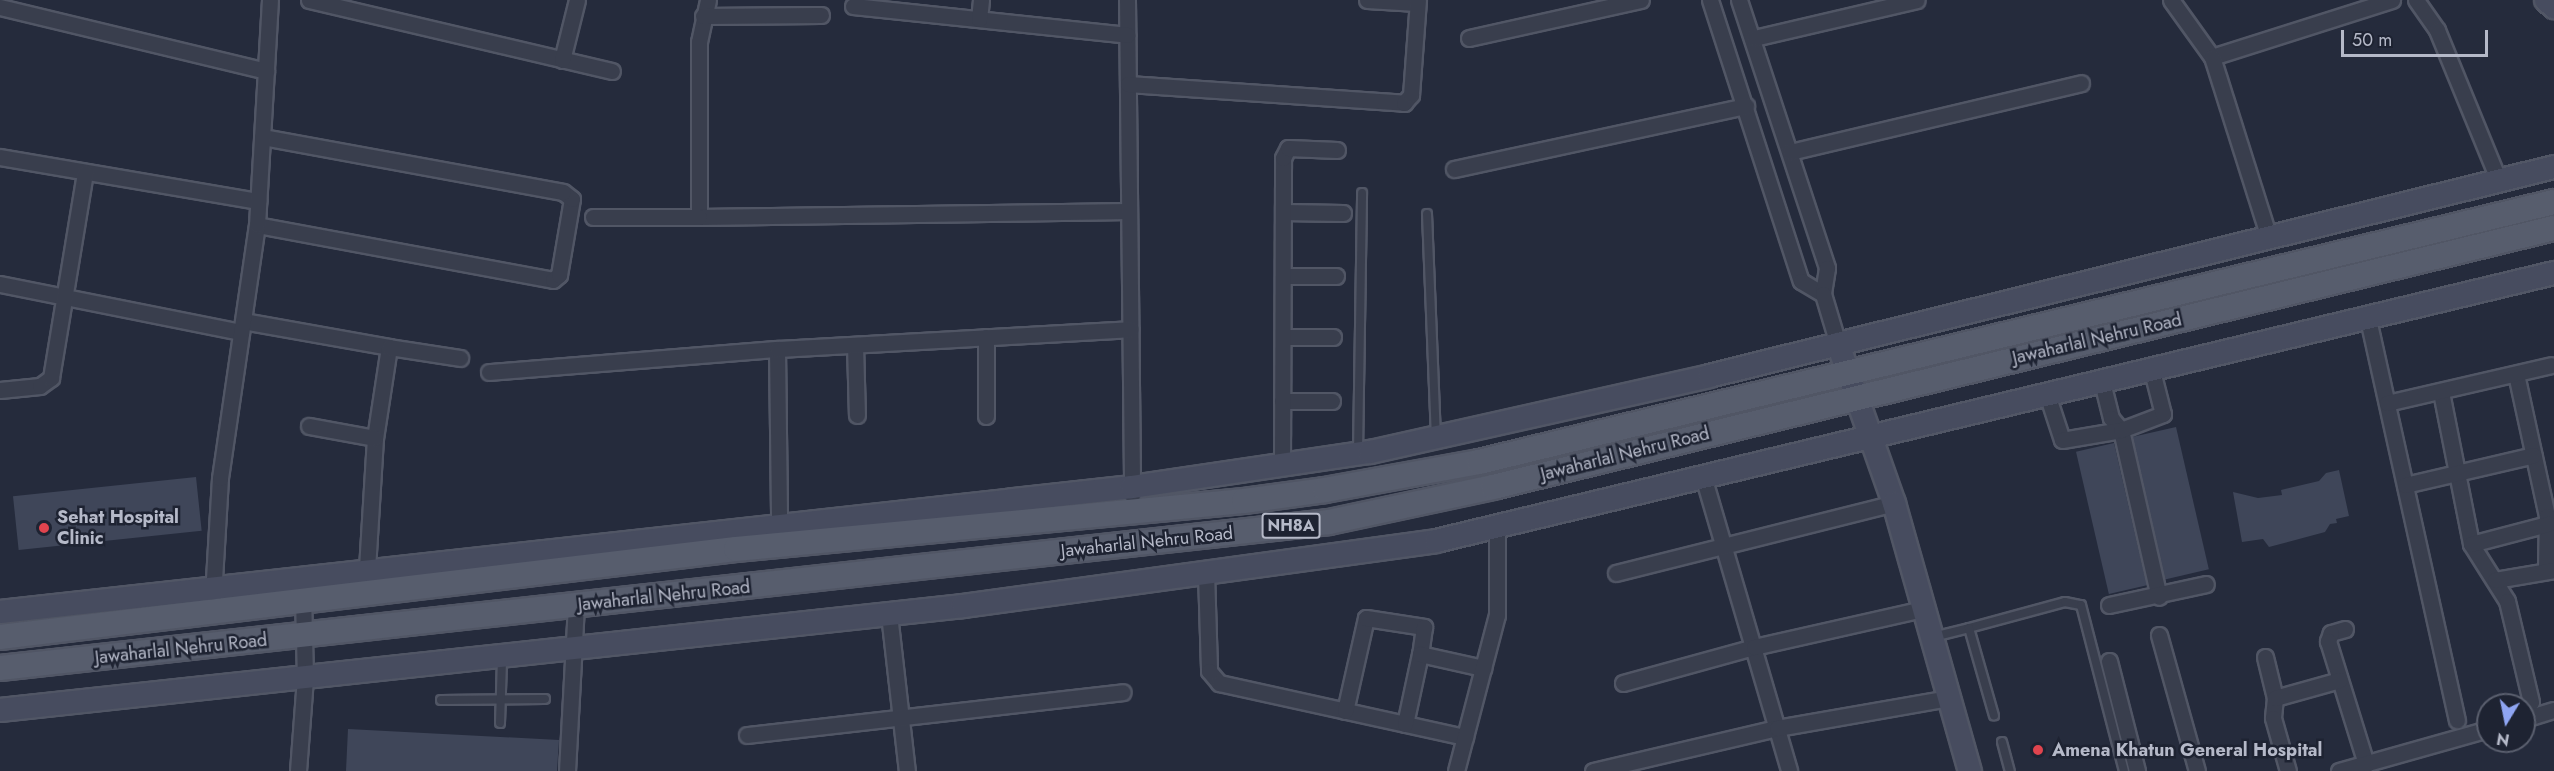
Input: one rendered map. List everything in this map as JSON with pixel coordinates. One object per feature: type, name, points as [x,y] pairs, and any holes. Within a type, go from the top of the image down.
[{"type":"main road","name":"Jawaharlal Nehru Road","points":[[0,637],[213,600],[303,590],[1132,512],[1302,493],[1479,462],[2554,202]]},
{"type":"main road","name":"Jawaharlal Nehru Road","points":[[0,668],[1329,522],[1493,487],[2554,228]]},
{"type":"street","points":[[0,612],[213,600],[220,478],[257,225],[270,0]]},
{"type":"street","points":[[309,0],[352,5],[612,72]]},
{"type":"street","points":[[562,60],[577,0]]},
{"type":"street","points":[[699,217],[699,42],[708,0]]},
{"type":"street","points":[[979,19],[981,0]]},
{"type":"street","points":[[1127,0],[1132,512]]},
{"type":"street","points":[[1128,84],[1404,103],[1411,95],[1418,2],[1367,0]]},
{"type":"street","points":[[1469,38],[1641,0]]},
{"type":"street","points":[[1710,0],[1801,281],[1823,294]]},
{"type":"street","points":[[1739,0],[1754,38],[1827,268],[1823,294],[1868,436],[1894,503],[1970,771]]},
{"type":"street","points":[[1754,38],[1917,0]]},
{"type":"street","points":[[2171,0],[2212,57],[2269,238]]},
{"type":"street","points":[[2212,57],[2392,0]]},
{"type":"street","points":[[2416,0],[2437,30],[2499,181]]},
{"type":"street","points":[[2546,0],[2554,7]]},
{"type":"street","points":[[853,6],[1127,34]]},
{"type":"street","points":[[0,8],[266,71]]},
{"type":"street","points":[[703,16],[821,15]]},
{"type":"street","points":[[1790,152],[2081,83]]},
{"type":"street","points":[[1454,169],[1746,106]]},
{"type":"street","points":[[257,225],[553,280],[559,275],[572,199],[563,192],[262,137]]},
{"type":"street","points":[[1282,465],[1284,152],[1294,147],[1337,150]]},
{"type":"street","points":[[0,157],[258,201]]},
{"type":"street","points":[[298,771],[305,678],[303,590],[367,570],[1132,487],[1358,454],[1436,438],[1838,344],[2554,167]]},
{"type":"street","points":[[0,390],[40,386],[51,378],[85,173]]},
{"type":"street","points":[[593,217],[1129,211]]},
{"type":"street","points":[[1283,212],[1343,213]]},
{"type":"street","points":[[0,710],[889,614],[1436,541],[2554,273]]},
{"type":"street","points":[[1283,276],[1336,276]]},
{"type":"street","points":[[0,284],[242,326],[460,358]]},
{"type":"street","points":[[2368,319],[2457,720]]},
{"type":"street","points":[[489,372],[777,349],[1130,329]]},
{"type":"street","points":[[986,337],[986,416]]},
{"type":"street","points":[[1282,337],[1333,337]]},
{"type":"street","points":[[855,345],[856,415]]},
{"type":"street","points":[[367,570],[375,438],[389,347]]},
{"type":"street","points":[[777,349],[779,525]]},
{"type":"street","points":[[2387,403],[2551,366]]},
{"type":"street","points":[[2047,394],[2062,440],[2121,430],[2163,414],[2152,370]]},
{"type":"street","points":[[2495,580],[2550,570],[2547,524],[2516,374]]},
{"type":"street","points":[[2102,382],[2111,418],[2121,430],[2159,597]]},
{"type":"street","points":[[2441,392],[2470,544],[2507,601],[2529,693]]},
{"type":"street","points":[[1282,401],[1332,401]]},
{"type":"street","points":[[309,426],[375,438]]},
{"type":"street","points":[[2405,485],[2534,455]]},
{"type":"street","points":[[1704,476],[1789,771]]},
{"type":"street","points":[[1616,573],[1894,503]]},
{"type":"street","points":[[2470,544],[2547,524]]},
{"type":"street","points":[[1456,771],[1497,615],[1497,527]]},
{"type":"street","points":[[1206,573],[1209,671],[1212,678],[1219,683],[1465,737]]},
{"type":"street","points":[[2109,605],[2159,597],[2206,584]]},
{"type":"street","points":[[567,771],[576,606]]},
{"type":"street","points":[[1623,683],[1754,647],[1923,609]]},
{"type":"street","points":[[889,614],[907,771]]},
{"type":"street","points":[[1345,711],[1366,618],[1424,627],[1405,724]]},
{"type":"street","points":[[2345,629],[2328,638],[2366,764]]},
{"type":"street","points":[[2159,635],[2197,771]]},
{"type":"street","points":[[1420,654],[1483,668]]},
{"type":"street","points":[[2265,657],[2275,698],[2273,718],[2288,771]]},
{"type":"street","points":[[2109,661],[2137,771]]},
{"type":"street","points":[[2275,698],[2340,680]]},
{"type":"street","points":[[747,735],[1123,692]]},
{"type":"street","points":[[1593,771],[1777,728],[1949,698]]},
{"type":"street","points":[[2536,715],[2554,710]]},
{"type":"street","points":[[2339,771],[2476,732]]},
{"type":"lane","points":[[1358,454],[1362,193]]},
{"type":"lane","points":[[1427,214],[1436,438]]},
{"type":"lane","points":[[1932,638],[2065,602],[2081,605],[2124,771]]},
{"type":"lane","points":[[1969,628],[1994,716]]},
{"type":"lane","points":[[500,723],[502,656]]},
{"type":"lane","points":[[441,700],[545,699]]},
{"type":"lane","points":[[2001,742],[2010,771]]},
{"type":"building","points":[[2176,427],[2209,569],[2165,579],[2132,437]]},
{"type":"building","points":[[2114,443],[2147,585],[2109,594],[2076,452]]},
{"type":"building","points":[[2339,470],[2349,516],[2336,519],[2337,523],[2330,524],[2325,532],[2269,547],[2263,539],[2242,542],[2233,492],[2258,498],[2282,495],[2281,490],[2319,481],[2326,473]]},
{"type":"building","points":[[196,477],[202,531],[19,550],[13,496]]},
{"type":"building","points":[[348,729],[559,740],[557,771],[346,771]]},
{"type":"place","name":"Sehat Hospital Clinic","points":[[44,528]]},
{"type":"place","name":"Amena Khatun General Hospital","points":[[2038,750]]}]
